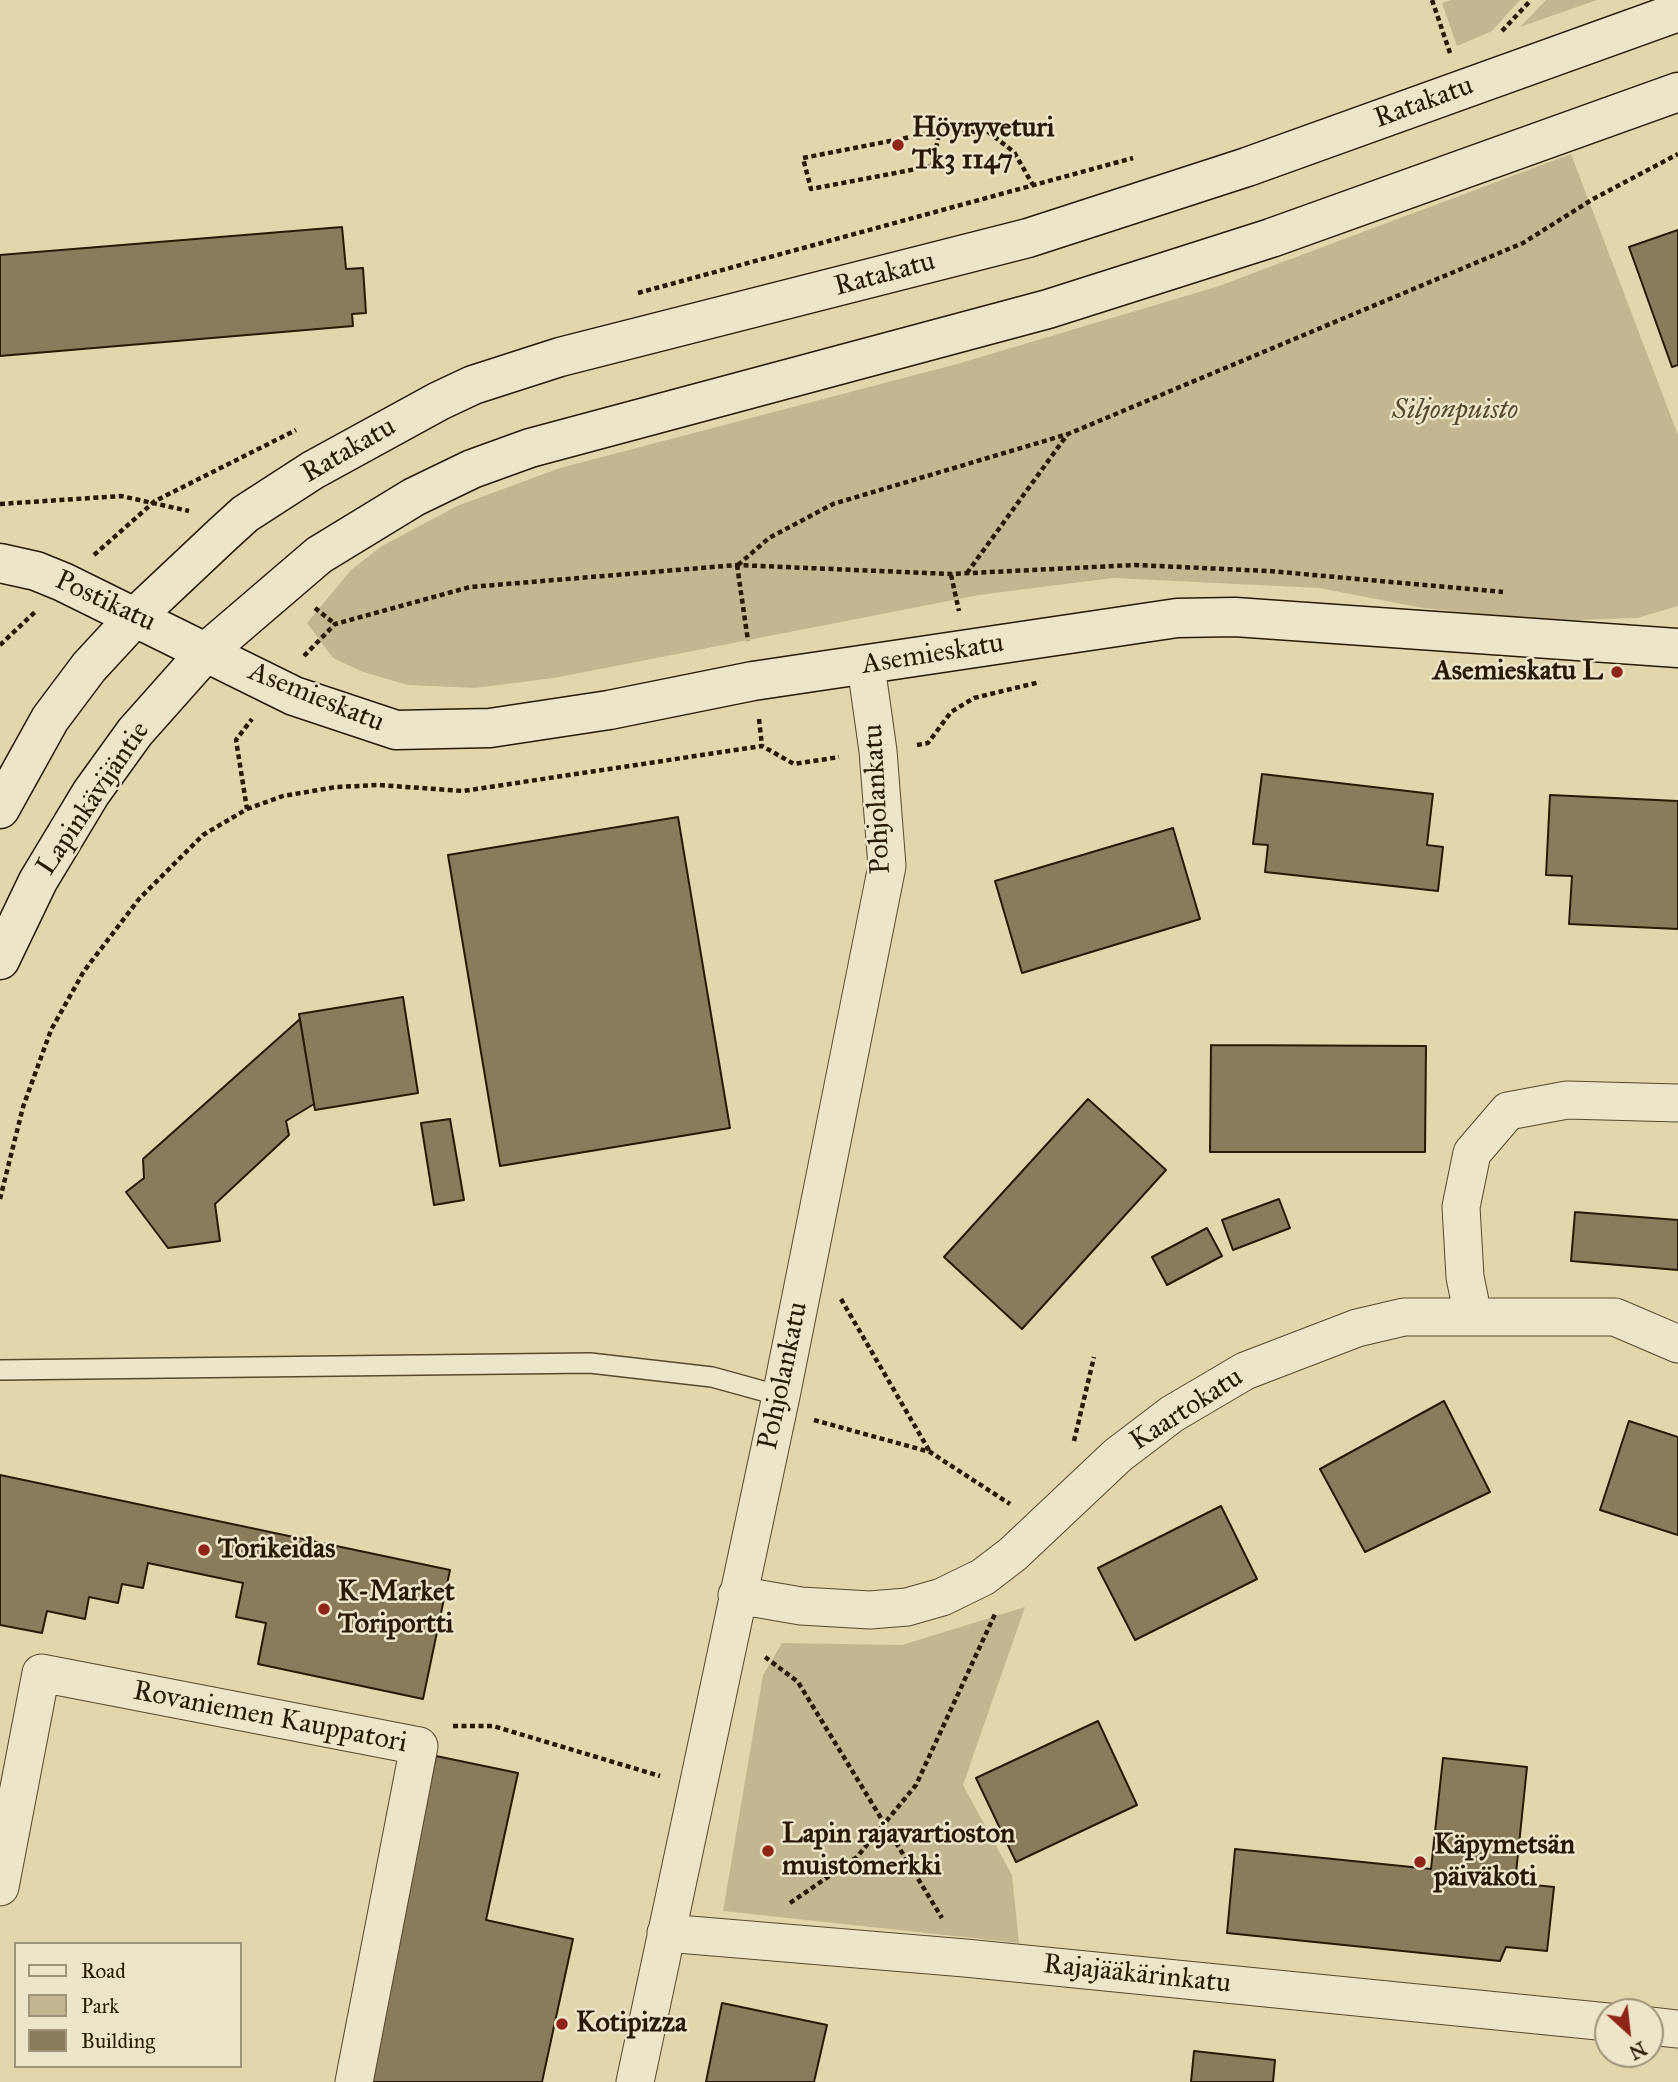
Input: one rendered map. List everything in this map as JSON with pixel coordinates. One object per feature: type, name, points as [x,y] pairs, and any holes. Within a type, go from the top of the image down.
[{"type":"main road","name":"Ratakatu","points":[[137,615],[245,514],[388,427],[473,385],[560,357],[1028,237],[1247,167],[1678,12]]},
{"type":"main road","points":[[207,651],[319,555],[414,497],[471,469],[578,434],[1060,305],[1271,238],[1678,92]]},
{"type":"main road","name":"Postikatu","points":[[0,563],[36,571],[137,615],[207,651]]},
{"type":"main road","points":[[0,809],[50,719],[89,667],[137,615]]},
{"type":"main road","name":"Asemieskatu","points":[[207,651],[294,696],[397,730],[490,728],[609,710],[753,681],[1177,618],[1235,617],[1678,648]]},
{"type":"main road","name":"Lapinkävijäntie","points":[[0,960],[38,881],[92,793],[135,732],[207,651]]},
{"type":"street","name":"Pohjolankatu","points":[[635,2082],[737,1595],[794,1407],[887,866],[878,751],[866,666]]},
{"type":"street","points":[[1473,1316],[1465,1277],[1461,1207],[1472,1153],[1508,1111],[1567,1100],[1678,1103]]},
{"type":"street","name":"Kaartokatu","points":[[737,1595],[801,1606],[870,1610],[907,1607],[942,1597],[983,1577],[1013,1554],[1118,1455],[1172,1414],[1245,1371],[1357,1328],[1404,1317],[1615,1317],[1678,1344]]},
{"type":"street","name":"Rovaniemen Kauppatori","points":[[0,1887],[41,1673],[419,1746],[354,2082]]},
{"type":"street","name":"Rajajääkärinkatu","points":[[666,1933],[965,1958],[1594,2021]]},
{"type":"lane","points":[[0,1370],[590,1363],[712,1377],[794,1407]]},
{"type":"path","points":[[1432,0],[1452,60]]},
{"type":"path","points":[[1500,34],[1531,0]]},
{"type":"path","points":[[939,135],[932,166],[811,189],[803,158],[939,135],[987,131],[1014,152],[1033,185]]},
{"type":"path","points":[[335,624],[470,587],[737,565],[769,538],[833,504],[1068,434],[1523,243],[1592,199],[1678,154]]},
{"type":"path","points":[[967,573],[1068,434]]},
{"type":"path","points":[[0,504],[121,496],[155,501]]},
{"type":"path","points":[[928,743],[951,712],[974,698],[1051,679]]},
{"type":"path","points":[[236,740],[247,809]]},
{"type":"path","points":[[0,1199],[23,1107],[51,1030],[84,971],[139,900],[203,835],[247,809],[284,796],[336,787],[379,785],[463,791],[762,746],[794,764]]},
{"type":"path","points":[[839,1295],[930,1452]]},
{"type":"path","points":[[1071,1452],[1094,1357]]},
{"type":"path","points":[[794,1407],[930,1452],[1015,1507]]},
{"type":"path","points":[[784,1907],[857,1857],[916,1785],[996,1611]]},
{"type":"path","points":[[762,1655],[797,1682],[886,1823],[965,1958]]},
{"type":"path","points":[[452,1726],[493,1726],[664,1778]]},
{"type":"green space","points":[[1451,0],[1520,0],[1492,31],[1457,46],[1442,3]]},
{"type":"green space","points":[[1546,0],[1597,0],[1520,27]]},
{"type":"green space","name":"Siljonpuisto","points":[[1571,154],[1678,435],[1678,606],[1637,618],[1548,621],[1423,608],[1319,588],[1113,578],[979,595],[554,678],[475,688],[408,685],[363,672],[333,658],[307,623],[351,570],[382,546],[457,506],[560,468],[957,364],[1216,287]]},
{"type":"green space","points":[[1025,1607],[963,1785],[1012,1875],[1019,1943],[723,1911],[763,1675],[782,1643],[902,1645]]},
{"type":"building","points":[[342,227],[346,269],[363,268],[366,313],[352,314],[353,326],[0,356],[0,255]]},
{"type":"building","points":[[1678,230],[1678,365],[1672,367],[1629,247]]},
{"type":"building","points":[[1262,774],[1433,794],[1427,845],[1443,847],[1438,891],[1265,872],[1268,845],[1253,844]]},
{"type":"building","points":[[1550,795],[1678,801],[1678,929],[1569,924],[1572,876],[1546,875]]},
{"type":"building","points":[[678,817],[730,1128],[500,1166],[448,855]]},
{"type":"building","points":[[1173,828],[1200,919],[1022,973],[995,881]]},
{"type":"building","points":[[403,997],[418,1093],[315,1110],[299,1014]]},
{"type":"building","points":[[300,1019],[314,1104],[286,1121],[289,1135],[215,1204],[220,1241],[168,1248],[126,1192],[144,1178],[143,1159]]},
{"type":"building","points":[[1211,1045],[1426,1046],[1425,1152],[1210,1152]]},
{"type":"building","points":[[1088,1099],[1166,1170],[1022,1329],[944,1257]]},
{"type":"building","points":[[450,1119],[464,1200],[434,1205],[421,1123]]},
{"type":"building","points":[[1279,1199],[1290,1228],[1233,1250],[1222,1220]]},
{"type":"building","points":[[1575,1212],[1678,1220],[1678,1270],[1571,1261]]},
{"type":"building","points":[[1207,1228],[1222,1256],[1167,1285],[1152,1257]]},
{"type":"building","points":[[1444,1401],[1490,1492],[1365,1552],[1320,1469]]},
{"type":"building","points":[[1629,1421],[1678,1437],[1678,1535],[1600,1510]]},
{"type":"building","points":[[0,1475],[450,1570],[423,1699],[258,1664],[266,1623],[236,1617],[243,1583],[148,1563],[143,1588],[122,1584],[118,1603],[89,1597],[85,1619],[47,1611],[42,1633],[0,1625]]},
{"type":"building","points":[[1221,1506],[1257,1579],[1135,1640],[1098,1568]]},
{"type":"building","points":[[1098,1721],[1137,1805],[1016,1862],[976,1778]]},
{"type":"building","points":[[436,1756],[518,1773],[486,1920],[573,1939],[542,2082],[365,2082]]},
{"type":"building","points":[[1443,1758],[1527,1767],[1515,1883],[1554,1887],[1547,1951],[1506,1947],[1500,1961],[1227,1933],[1235,1849],[1431,1869]]},
{"type":"building","points":[[722,2003],[827,2025],[814,2082],[706,2082]]},
{"type":"building","points":[[1194,2051],[1275,2060],[1273,2082],[1191,2082]]},
{"type":"place","name":"Höyryveturi Tk3 1147","points":[[898,145]]},
{"type":"place","name":"Asemieskatu L","points":[[1617,672]]},
{"type":"place","name":"Torikeidas","points":[[204,1550]]},
{"type":"place","name":"K-Market Toriportti","points":[[324,1609]]},
{"type":"place","name":"Lapin rajavartioston muistomerkki","points":[[768,1851]]},
{"type":"place","name":"Käpymetsän päiväkoti","points":[[1420,1862]]},
{"type":"place","name":"Kotipizza","points":[[562,2024]]}]
